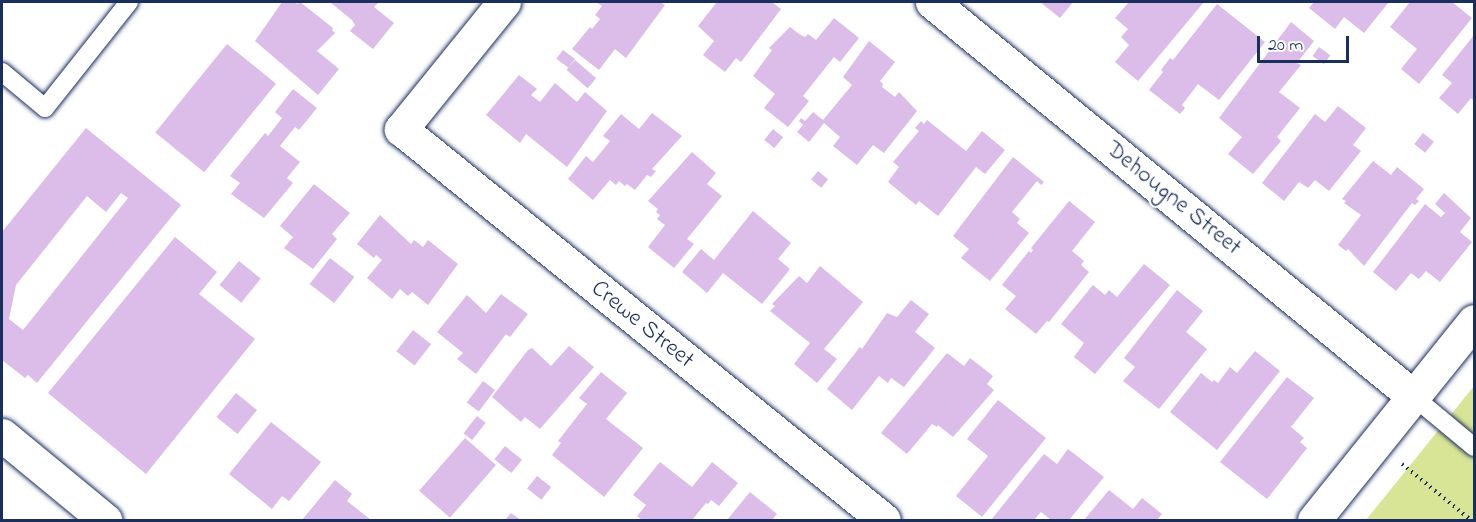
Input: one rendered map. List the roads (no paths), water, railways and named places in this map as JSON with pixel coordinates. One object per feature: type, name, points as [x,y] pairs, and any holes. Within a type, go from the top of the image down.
[{"type":"street","name":"Crewe Street","points":[[504,2],[401,129],[884,520]]},
{"type":"street","name":"Dehougne Street","points":[[932,2],[1414,397]]},
{"type":"street","points":[[1314,520],[1474,321]]},
{"type":"street","points":[[2,435],[105,520]]},
{"type":"lane","points":[[2,72],[45,108],[129,2]]},
{"type":"lane","points":[[1414,397],[1474,447]]}]
